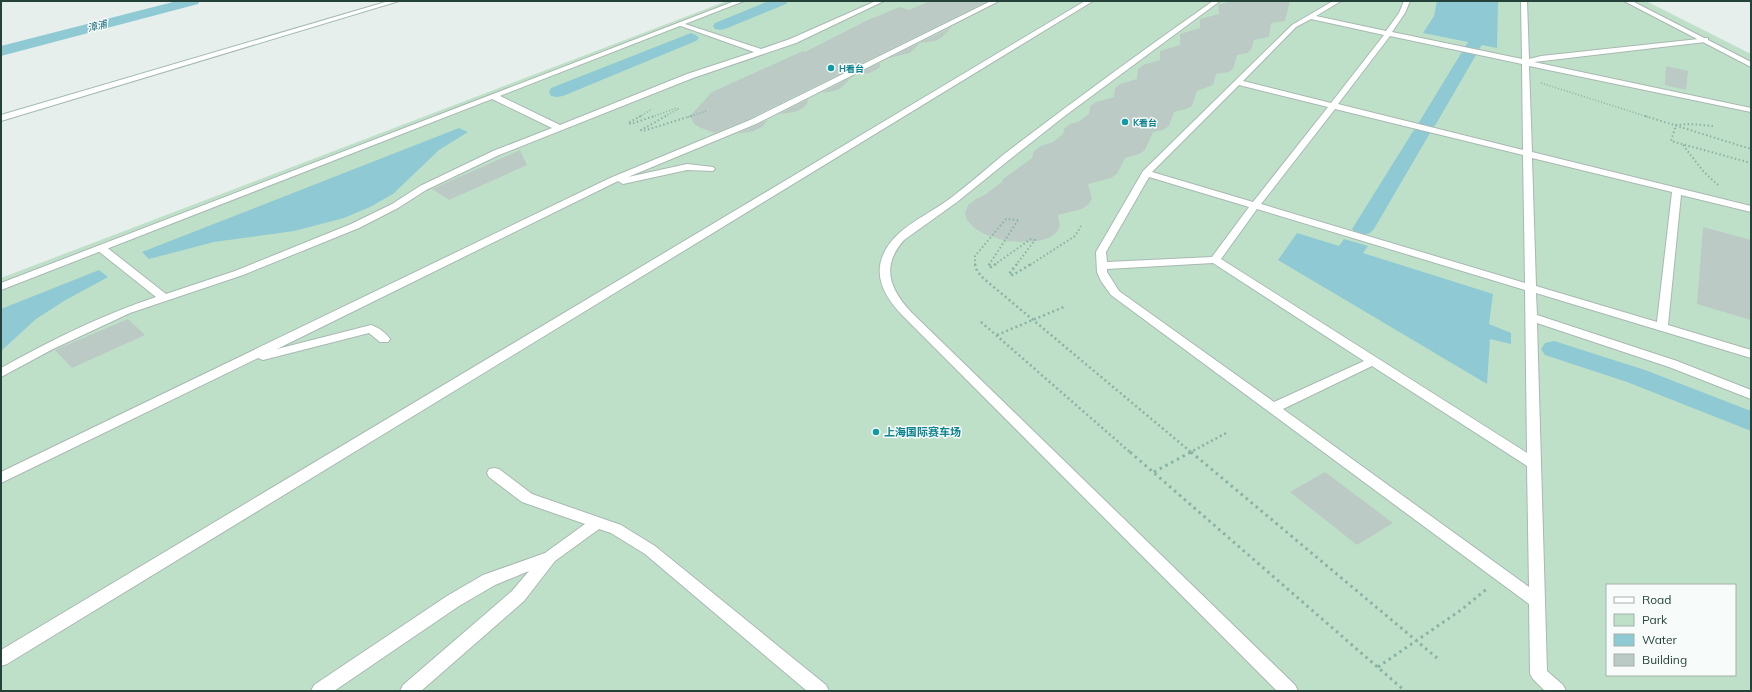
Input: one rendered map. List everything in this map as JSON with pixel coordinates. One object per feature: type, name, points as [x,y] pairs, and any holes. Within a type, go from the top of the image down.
[{"type":"street","points":[[1,118],[396,1]]},
{"type":"street","points":[[1,287],[741,1]]},
{"type":"street","points":[[1,373],[49,346],[126,311],[240,273],[348,229],[395,206],[423,188],[451,173],[496,153],[690,76],[793,42],[881,1]]},
{"type":"street","points":[[1,478],[600,186],[753,122],[996,1]]},
{"type":"street","points":[[1,659],[1090,1]]},
{"type":"street","points":[[1217,1],[1012,152],[944,207],[904,235],[895,243],[889,252],[883,275],[895,302],[1289,691]]},
{"type":"street","points":[[1338,1],[1294,26],[1146,173],[1101,252],[1101,266],[1106,281],[1115,293],[1537,601]]},
{"type":"street","points":[[1215,260],[1387,34],[1402,13],[1407,1]]},
{"type":"street","points":[[1524,1],[1524,62],[1539,674],[1557,691]]},
{"type":"street","points":[[1627,1],[1751,65]]},
{"type":"street","points":[[1309,17],[1751,110]]},
{"type":"street","points":[[680,24],[762,52]]},
{"type":"street","points":[[1524,62],[1540,58],[1705,40]]},
{"type":"street","points":[[1524,50],[1530,55],[1540,58]]},
{"type":"street","points":[[1,111],[145,76]]},
{"type":"street","points":[[1237,82],[1747,208]]},
{"type":"street","points":[[494,97],[560,128]]},
{"type":"street","points":[[600,186],[687,167],[710,169]]},
{"type":"street","points":[[1146,173],[1751,354]]},
{"type":"street","points":[[1662,327],[1677,190]]},
{"type":"street","points":[[101,248],[164,298]]},
{"type":"street","points":[[1101,266],[1215,260],[1534,464]]},
{"type":"street","points":[[1531,317],[1674,364],[1751,395]]},
{"type":"street","points":[[239,362],[371,329],[384,339]]},
{"type":"street","points":[[1273,408],[1373,361]]},
{"type":"street","points":[[494,473],[527,498],[626,535],[650,550],[820,691]]},
{"type":"street","points":[[409,691],[518,596],[550,557],[597,523]]},
{"type":"street","points":[[320,691],[415,626],[489,580],[550,557]]},
{"type":"path","points":[[1525,78],[1751,149]]},
{"type":"path","points":[[653,108],[628,123],[631,124],[676,108],[678,109],[641,130],[643,131],[706,111]]},
{"type":"path","points":[[1676,126],[1714,126]]},
{"type":"path","points":[[1676,126],[1671,142],[1751,163]]},
{"type":"path","points":[[1683,144],[1703,171],[1747,208]]},
{"type":"path","points":[[1081,226],[1075,236],[1013,276],[1010,274],[1035,240],[1031,239],[991,267],[988,266],[1018,220],[1006,219],[975,256],[975,267],[983,278],[1032,320],[1437,658]]},
{"type":"path","points":[[997,335],[1066,306]]},
{"type":"path","points":[[981,322],[1405,691]]},
{"type":"path","points":[[1154,472],[1228,432]]},
{"type":"path","points":[[1378,668],[1461,610],[1503,576]]},
{"type":"green space","name":"上海国际赛车场","points":[[727,1],[1646,1],[1751,54],[1751,691],[1,691],[1,278]]},
{"type":"water","points":[[1437,1],[1498,1],[1497,48],[1482,45],[1479,49],[1465,47],[1468,42],[1423,33],[1434,16]]},
{"type":"water","points":[[459,128],[468,132],[439,150],[393,194],[370,207],[344,218],[294,231],[214,242],[149,259],[142,252]]},
{"type":"water","points":[[1297,233],[1339,246],[1344,239],[1368,246],[1363,253],[1493,294],[1489,324],[1511,333],[1511,344],[1490,339],[1487,384],[1278,260]]},
{"type":"water","points":[[99,270],[108,277],[64,301],[36,319],[1,351],[1,309]]},
{"type":"building","name":"H看台","points":[[930,1],[988,1],[749,119],[715,133],[694,124],[690,116],[712,92],[803,51],[805,52],[868,20],[900,7],[909,10]]},
{"type":"building","name":"K看台","points":[[1233,1],[1290,1],[1285,21],[1271,23],[1269,37],[1254,40],[1251,50],[1247,53],[1237,55],[1233,69],[1229,72],[1216,74],[1213,85],[1197,91],[1192,106],[1174,112],[1169,126],[1163,130],[1153,132],[1145,150],[1139,154],[1125,158],[1117,174],[1111,178],[1088,184],[1092,198],[1089,204],[1082,209],[1058,215],[1060,226],[1057,232],[1049,238],[1038,241],[1006,241],[984,234],[974,228],[967,220],[965,213],[968,205],[983,196],[1032,158],[1034,151],[1041,146],[1053,142],[1063,134],[1064,129],[1070,124],[1078,122],[1089,114],[1090,106],[1096,102],[1114,97],[1115,88],[1120,84],[1137,79],[1138,69],[1143,65],[1160,60],[1160,51],[1180,45],[1180,34],[1200,28],[1200,19],[1219,14],[1218,5]]},
{"type":"building","points":[[952,27],[941,38],[935,41],[920,43],[910,53],[889,58]]},
{"type":"building","points":[[880,63],[880,67],[876,70],[869,73],[855,75]]},
{"type":"building","points":[[1666,66],[1688,71],[1686,90],[1665,85]]},
{"type":"building","points":[[852,77],[841,88],[834,91],[821,93]]},
{"type":"building","points":[[808,99],[807,104],[803,108],[795,112],[779,114]]},
{"type":"building","points":[[768,120],[762,127],[754,131],[737,134]]},
{"type":"building","points":[[520,150],[527,165],[449,200],[432,189]]},
{"type":"building","points":[[1703,227],[1751,240],[1751,320],[1697,304]]},
{"type":"building","points":[[128,319],[145,335],[72,368],[55,350]]},
{"type":"building","points":[[1325,472],[1393,523],[1357,545],[1290,492]]},
{"type":"waterway","name":"漳浦","points":[[1,51],[193,1]]},
{"type":"waterway","points":[[720,26],[781,1]]},
{"type":"waterway","points":[[557,92],[691,38]]},
{"type":"waterway","points":[[1427,124],[1468,55]]},
{"type":"waterway","points":[[1363,229],[1421,133]]},
{"type":"waterway","points":[[1554,349],[1636,376],[1751,422]]},
{"type":"place","name":"H看台","points":[[831,68]]},
{"type":"place","name":"K看台","points":[[1125,122]]},
{"type":"place","name":"上海国际赛车场","points":[[876,432]]}]
